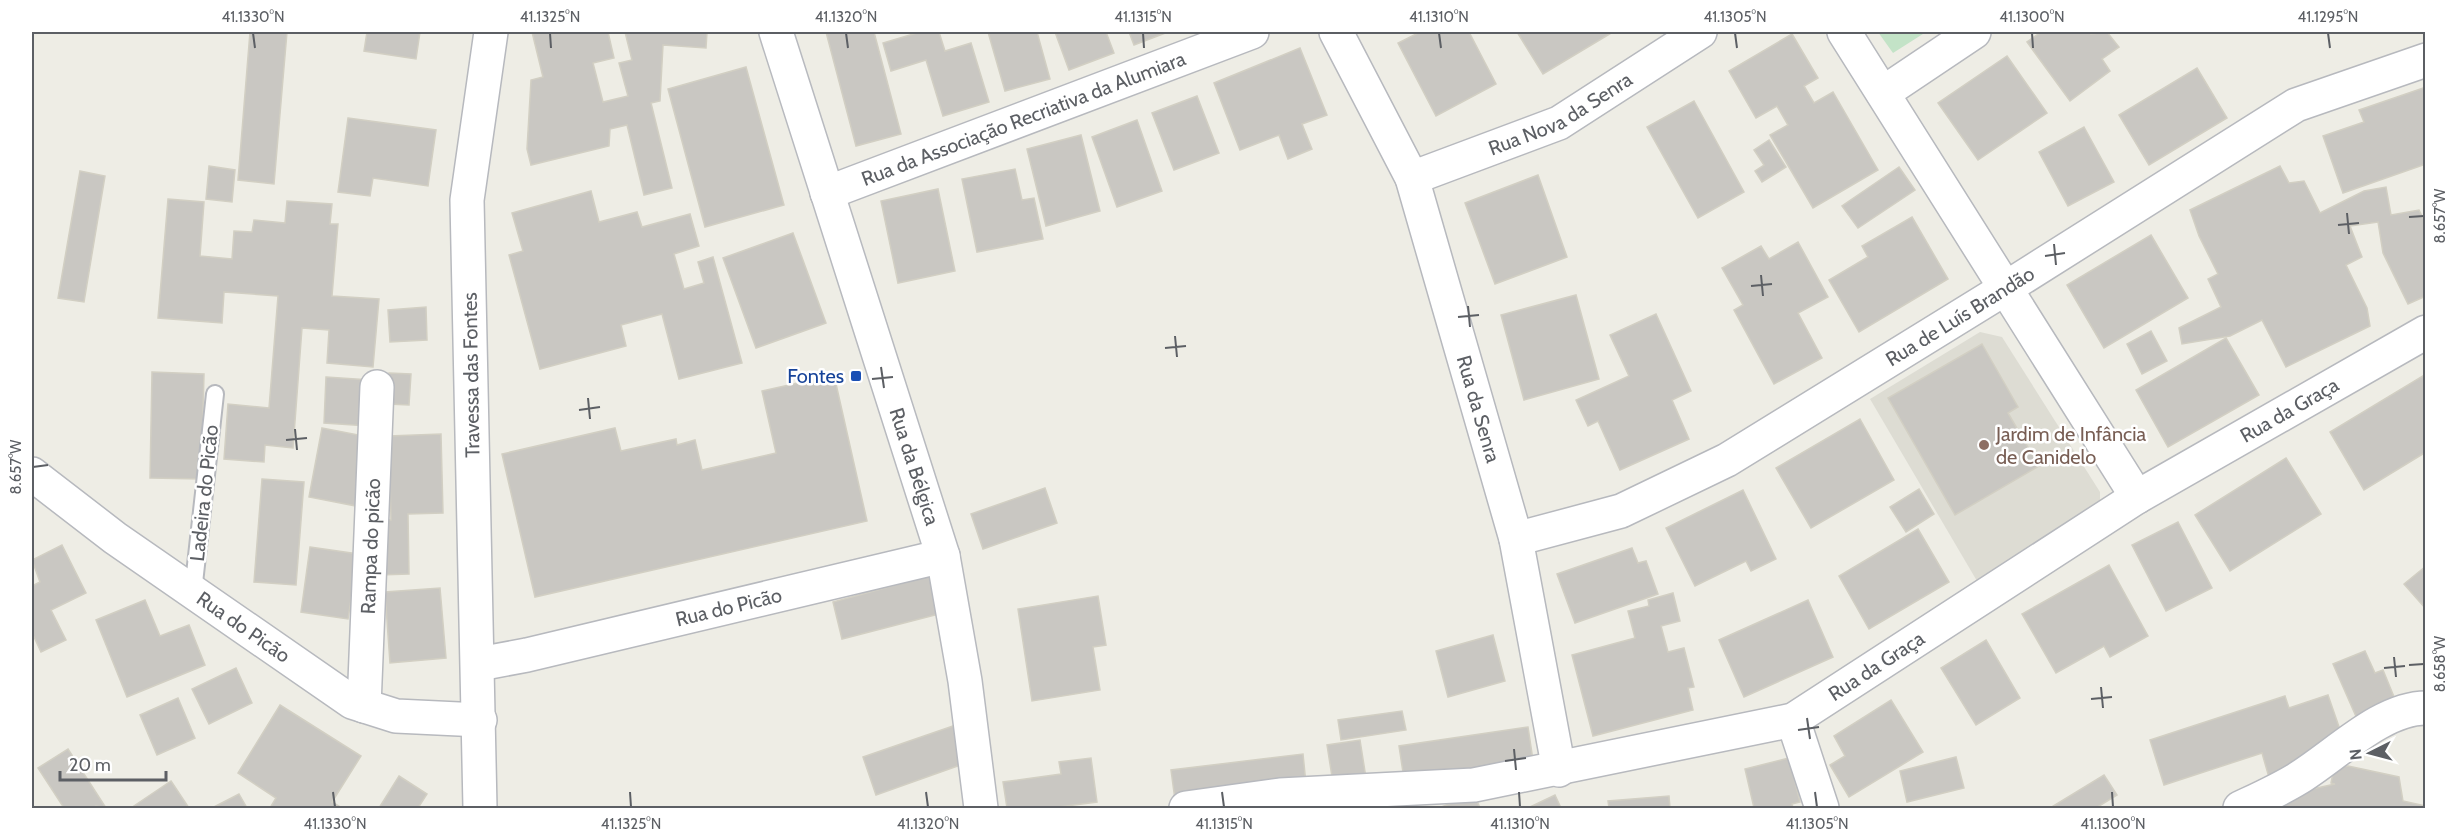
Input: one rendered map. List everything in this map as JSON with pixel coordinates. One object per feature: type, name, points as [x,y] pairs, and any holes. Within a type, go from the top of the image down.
[{"type":"street","name":"Travessa das Fontes","points":[[480,808],[479,664],[467,201],[491,32]]},
{"type":"street","name":"Rua da Bélgica","points":[[776,32],[943,556],[965,681],[981,808]]},
{"type":"street","name":"Rua da Associação Recriativa da Alumiara","points":[[828,193],[1252,32]]},
{"type":"street","name":"Rua da Senra","points":[[1336,32],[1412,178],[1516,539],[1559,770]]},
{"type":"street","name":"Rua Nova da Senra","points":[[1412,178],[1559,123],[1700,32]]},
{"type":"street","points":[[1844,32],[2137,497]]},
{"type":"street","points":[[1883,93],[1974,32]]},
{"type":"street","name":"Rua de Luís Brandão","points":[[1516,539],[1621,511],[1727,460],[2296,105],[2426,60]]},
{"type":"street","name":"Rua da Graça","points":[[1186,808],[1280,795],[1474,785],[1559,770],[1793,720],[2137,497],[2426,332]]},
{"type":"street","name":"Rampa do picão","points":[[364,706],[377,387]]},
{"type":"street","name":"Rua do Picão","points":[[32,474],[114,538],[352,702],[396,716],[480,720]]},
{"type":"street","name":"Rua do Picão","points":[[479,664],[943,556]]},
{"type":"street","points":[[2240,808],[2297,779],[2384,720],[2412,708],[2426,708]]},
{"type":"street","points":[[1793,720],[1822,808]]},
{"type":"lane","name":"Ladeira do Picão","points":[[193,592],[215,394]]},
{"type":"shaded area","name":"Jardim de Infância de Canidelo","points":[[1980,332],[2002,337],[2100,492],[2100,502],[1977,581],[1870,399]]},
{"type":"green space","points":[[1878,32],[1926,32],[1893,53]]},
{"type":"building","points":[[250,32],[287,32],[274,184],[238,180]]},
{"type":"building","points":[[367,32],[420,32],[416,59],[364,51]]},
{"type":"building","points":[[532,32],[608,32],[614,58],[593,63],[603,102],[628,96],[619,63],[632,60],[625,32],[707,32],[706,48],[663,45],[660,101],[651,103],[672,188],[644,195],[627,125],[610,129],[609,146],[531,165],[527,149],[531,80],[543,77]]},
{"type":"building","points":[[826,32],[874,32],[901,134],[856,146]]},
{"type":"building","points":[[920,32],[939,32],[945,51],[971,43],[989,102],[943,116],[926,60],[891,71],[883,43]]},
{"type":"building","points":[[988,32],[1037,32],[1050,79],[1005,91]]},
{"type":"building","points":[[1055,32],[1106,32],[1114,53],[1069,70]]},
{"type":"building","points":[[1129,32],[1168,32],[1134,45]]},
{"type":"building","points":[[1420,32],[1469,32],[1496,84],[1436,116],[1398,43]]},
{"type":"building","points":[[1517,32],[1613,32],[1543,74]]},
{"type":"building","points":[[2041,32],[2089,32],[2091,34],[2107,32],[2119,47],[2102,59],[2110,71],[2070,101],[2027,42]]},
{"type":"building","points":[[1792,34],[1818,78],[1804,86],[1814,103],[1833,92],[1878,170],[1813,208],[1770,135],[1788,125],[1777,106],[1756,118],[1729,71]]},
{"type":"building","points":[[1300,48],[1327,115],[1302,124],[1312,149],[1288,159],[1279,135],[1240,150],[1214,83]]},
{"type":"building","points":[[2007,56],[2047,113],[1978,160],[1938,103]]},
{"type":"building","points":[[746,67],[784,205],[705,227],[668,89]]},
{"type":"building","points":[[2197,68],[2227,118],[2149,165],[2119,115]]},
{"type":"building","points":[[2426,87],[2426,164],[2343,193],[2323,136],[2364,122],[2359,110]]},
{"type":"building","points":[[1197,96],[1219,153],[1174,170],[1152,113]]},
{"type":"building","points":[[1694,101],[1744,192],[1698,218],[1647,127]]},
{"type":"building","points":[[348,118],[436,130],[428,186],[373,178],[370,196],[338,192]]},
{"type":"building","points":[[1137,120],[1162,191],[1117,207],[1092,137]]},
{"type":"building","points":[[2084,127],[2114,182],[2068,206],[2039,152]]},
{"type":"building","points":[[1081,135],[1100,211],[1046,226],[1027,149]]},
{"type":"building","points":[[1769,140],[1786,167],[1762,182],[1755,171],[1764,165],[1754,150]]},
{"type":"building","points":[[209,166],[235,170],[232,202],[206,199]]},
{"type":"building","points":[[2280,166],[2289,183],[2304,181],[2320,213],[2364,191],[2386,187],[2391,215],[2419,210],[2426,224],[2426,296],[2408,304],[2383,253],[2378,222],[2350,226],[2362,257],[2346,265],[2367,308],[2370,326],[2286,367],[2262,320],[2230,336],[2182,344],[2179,328],[2221,307],[2208,279],[2218,274],[2199,236],[2190,210]]},
{"type":"building","points":[[1899,167],[1915,190],[1858,228],[1842,206]]},
{"type":"building","points":[[1015,169],[1022,200],[1034,198],[1043,239],[977,252],[962,179]]},
{"type":"building","points":[[80,171],[105,176],[84,302],[58,298]]},
{"type":"building","points":[[1538,175],[1567,257],[1495,284],[1465,203]]},
{"type":"building","points":[[938,189],[955,271],[898,283],[881,201]]},
{"type":"building","points":[[591,191],[599,222],[637,212],[642,227],[690,214],[699,246],[674,254],[684,289],[704,283],[698,262],[713,257],[742,363],[679,379],[662,314],[621,325],[626,346],[540,369],[509,255],[523,251],[512,213]]},
{"type":"building","points":[[168,199],[204,202],[200,256],[232,259],[234,231],[252,232],[254,220],[285,223],[287,201],[332,204],[330,224],[338,224],[332,296],[379,299],[373,367],[327,363],[329,330],[302,328],[293,448],[265,445],[264,462],[224,459],[228,404],[269,408],[278,296],[224,292],[222,323],[158,318]]},
{"type":"building","points":[[1912,217],[1948,279],[1859,332],[1829,280],[1868,257],[1862,246]]},
{"type":"building","points":[[793,233],[826,323],[756,348],[723,258]]},
{"type":"building","points":[[2151,235],[2188,298],[2104,348],[2067,285]]},
{"type":"building","points":[[1798,242],[1828,297],[1798,313],[1822,358],[1774,384],[1734,310],[1743,305],[1722,268],[1761,246],[1769,259]]},
{"type":"building","points":[[1576,295],[1599,379],[1524,400],[1501,315]]},
{"type":"building","points":[[426,307],[427,340],[390,342],[388,310]]},
{"type":"building","points":[[1656,314],[1691,391],[1672,400],[1689,439],[1620,470],[1598,421],[1588,426],[1576,400],[1629,376],[1610,335]]},
{"type":"building","points":[[2151,331],[2167,361],[2142,374],[2127,344]]},
{"type":"building","points":[[2226,338],[2259,395],[2168,447],[2136,390]]},
{"type":"building","points":[[1982,344],[2018,407],[2008,413],[2039,466],[1955,515],[1888,398]]},
{"type":"building","points":[[152,372],[204,374],[201,479],[150,478]]},
{"type":"building","points":[[389,373],[411,374],[409,405],[388,404]]},
{"type":"building","points":[[2426,374],[2426,452],[2364,490],[2330,432]]},
{"type":"building","points":[[834,375],[867,521],[535,597],[502,454],[615,428],[621,451],[676,439],[677,445],[695,440],[702,470],[776,453],[762,391]]},
{"type":"building","points":[[326,377],[370,380],[368,426],[324,423]]},
{"type":"building","points":[[1860,419],[1894,480],[1811,528],[1776,468]]},
{"type":"building","points":[[322,428],[369,437],[356,506],[309,497]]},
{"type":"building","points":[[441,434],[443,513],[408,514],[409,574],[378,575],[376,520],[391,520],[389,436]]},
{"type":"building","points":[[2286,458],[2321,514],[2230,571],[2195,515]]},
{"type":"building","points":[[262,479],[304,482],[296,585],[254,582]]},
{"type":"building","points":[[1045,488],[1057,523],[983,549],[971,514]]},
{"type":"building","points":[[1919,489],[1934,514],[1906,532],[1890,507]]},
{"type":"building","points":[[1743,490],[1776,559],[1751,571],[1746,561],[1695,586],[1666,528]]},
{"type":"building","points":[[2178,522],[2212,588],[2166,611],[2132,545]]},
{"type":"building","points":[[1918,529],[1949,582],[1869,629],[1839,576]]},
{"type":"building","points":[[62,545],[86,593],[51,610],[66,640],[41,652],[34,637],[32,638],[32,586],[40,582],[32,560]]},
{"type":"building","points":[[310,547],[358,554],[348,619],[301,612]]},
{"type":"building","points":[[1632,548],[1638,563],[1646,561],[1658,594],[1575,623],[1557,574]]},
{"type":"building","points":[[2109,565],[2148,636],[2110,657],[2104,646],[2056,673],[2022,614]]},
{"type":"building","points":[[2426,566],[2426,609],[2404,584]]},
{"type":"building","points":[[929,576],[939,614],[842,639],[833,602]]},
{"type":"building","points":[[440,588],[446,658],[390,663],[385,592]]},
{"type":"building","points":[[1673,593],[1680,621],[1661,626],[1668,652],[1684,648],[1694,687],[1688,688],[1693,710],[1593,736],[1572,655],[1635,638],[1628,611],[1649,606],[1648,600]]},
{"type":"building","points":[[1098,596],[1106,645],[1093,647],[1100,690],[1032,701],[1018,609]]},
{"type":"building","points":[[145,600],[160,636],[189,625],[205,665],[127,697],[96,620]]},
{"type":"building","points":[[1808,600],[1833,657],[1744,697],[1719,640]]},
{"type":"building","points":[[1493,635],[1505,681],[1448,697],[1436,651]]},
{"type":"building","points":[[1986,640],[2020,698],[1976,725],[1941,668]]},
{"type":"building","points":[[2365,651],[2375,673],[2383,670],[2397,704],[2358,721],[2333,664]]},
{"type":"building","points":[[236,668],[252,703],[209,724],[192,689]]},
{"type":"building","points":[[2328,695],[2345,744],[2270,781],[2262,753],[2164,785],[2150,740],[2285,696],[2289,708]]},
{"type":"building","points":[[178,698],[195,738],[157,755],[140,715]]},
{"type":"building","points":[[1891,700],[1923,752],[1849,797],[1830,765],[1845,756],[1834,736]]},
{"type":"building","points":[[280,705],[361,756],[332,802],[342,808],[270,808],[276,798],[238,773]]},
{"type":"building","points":[[1402,711],[1406,730],[1341,740],[1338,720]]},
{"type":"building","points":[[953,726],[966,763],[876,795],[863,757]]},
{"type":"building","points":[[1528,727],[1533,760],[1404,779],[1399,746]]},
{"type":"building","points":[[1360,740],[1366,778],[1333,783],[1327,745]]},
{"type":"building","points":[[68,749],[106,808],[96,806],[64,808],[38,768]]},
{"type":"building","points":[[1303,754],[1306,784],[1175,800],[1171,770]]},
{"type":"building","points":[[1956,757],[1964,788],[1907,802],[1900,771]]},
{"type":"building","points":[[1091,758],[1097,802],[1051,808],[1007,808],[1003,782],[1061,774],[1059,762]]},
{"type":"building","points":[[1789,758],[1800,802],[1792,804],[1793,808],[1754,808],[1745,769]]},
{"type":"building","points":[[2348,766],[2399,777],[2403,801],[2426,806],[2426,808],[2230,807],[2335,784],[2331,783],[2334,768]]},
{"type":"building","points":[[2104,775],[2117,795],[2099,806],[2100,808],[2050,808]]},
{"type":"building","points":[[399,776],[427,794],[418,808],[379,808]]},
{"type":"building","points":[[171,781],[189,808],[131,808]]},
{"type":"building","points":[[239,794],[247,808],[212,808]]},
{"type":"building","points":[[1474,794],[1480,808],[1439,808]]},
{"type":"building","points":[[1555,795],[1561,808],[1528,808]]},
{"type":"building","points":[[1669,796],[1670,808],[1609,808],[1608,801]]},
{"type":"place","name":"Fontes","points":[[856,376]]},
{"type":"place","name":"Jardim de Infância de Canidelo","points":[[1984,445]]}]
